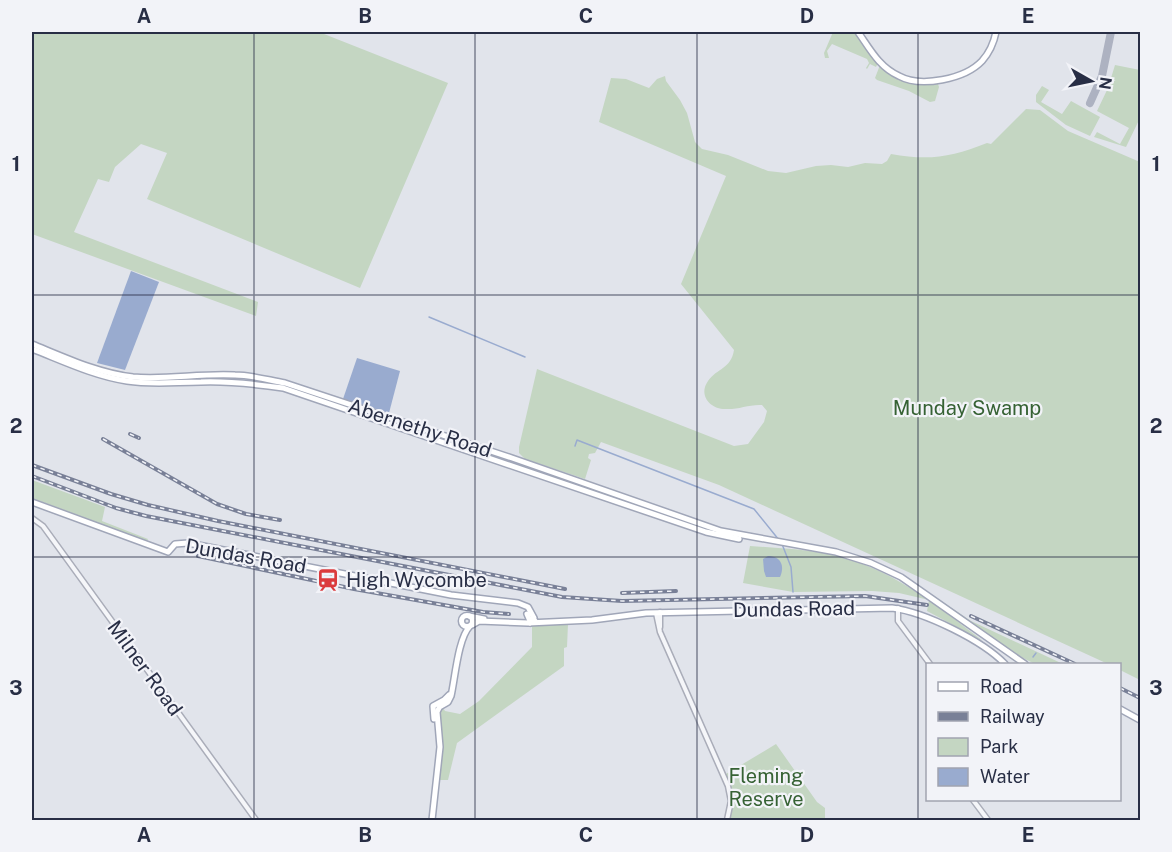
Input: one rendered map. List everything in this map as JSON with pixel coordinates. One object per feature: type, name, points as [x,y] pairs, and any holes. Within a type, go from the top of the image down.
[{"type":"main road","points":[[858,32],[877,59],[888,70],[907,80],[924,82],[963,73],[977,65],[990,50],[996,32]]},
{"type":"main road","name":"Abernethy Road","points":[[32,344],[102,373]]},
{"type":"main road","name":"Abernethy Road","points":[[32,349],[102,373],[167,378],[248,375],[285,383],[512,458],[721,531],[849,555],[901,578],[1024,663]]},
{"type":"main road","name":"Dundas Road","points":[[32,502],[168,552],[175,544],[188,543],[451,595],[522,604],[531,618],[560,622],[658,613],[900,609],[928,618],[971,639],[1004,663]]},
{"type":"main road","points":[[432,820],[440,741],[437,710],[449,701],[463,642],[471,625],[472,620],[469,616]]},
{"type":"main road","points":[[463,642],[463,619],[469,616],[484,620]]},
{"type":"main road","name":"Dundas Road","points":[[484,620],[531,618],[569,621]]},
{"type":"main road","points":[[463,624],[465,627],[484,620]]},
{"type":"main road","name":"Abernethy Road","points":[[1019,659],[1029,663]]},
{"type":"main road","points":[[438,759],[433,708],[435,704],[446,699],[452,689]]},
{"type":"main road","points":[[1121,711],[1140,720]]},
{"type":"street","name":"Milner Road","points":[[32,518],[43,526],[256,820]]},
{"type":"street","points":[[900,609],[900,622],[929,663]]},
{"type":"street","points":[[658,613],[660,627],[728,786],[730,801],[728,820]]},
{"type":"street","points":[[974,801],[988,820]]},
{"type":"green space","points":[[32,32],[319,32],[448,83],[360,288],[147,199],[167,153],[141,144],[115,167],[109,182],[98,179],[74,232],[258,302],[256,316],[32,234]]},
{"type":"green space","points":[[833,32],[857,32],[878,63],[876,67],[870,64],[867,69],[869,63],[867,59],[832,44],[827,51],[829,58],[825,58],[824,53]]},
{"type":"green space","points":[[880,65],[889,73],[938,84],[935,101],[930,102],[909,91],[877,80],[875,78]]},
{"type":"green space","points":[[1115,65],[1140,70],[1140,118],[1126,147],[1094,137],[1097,132],[1120,144],[1129,128],[1097,111],[1108,88]]},
{"type":"green space","name":"Munday Swamp","points":[[665,76],[687,113],[695,142],[702,149],[728,155],[768,171],[786,173],[816,166],[848,167],[865,163],[882,164],[891,154],[929,157],[963,152],[987,143],[991,144],[1026,109],[1040,110],[1068,131],[1140,162],[1140,680],[1121,670],[1121,663],[1106,663],[719,485],[601,442],[595,453],[589,454],[588,458],[591,460],[585,479],[525,459],[519,453],[537,369],[734,446],[748,444],[764,422],[767,411],[762,405],[725,409],[715,407],[707,400],[705,386],[727,365],[734,350],[681,284],[726,176],[599,122],[611,78],[626,79],[649,88],[657,79]]},
{"type":"green space","points":[[1042,86],[1049,90],[1041,102],[1062,114],[1071,101],[1100,117],[1090,136],[1066,125],[1036,102],[1036,95]]},
{"type":"green space","points":[[32,480],[105,507],[102,521],[148,539],[147,541],[32,498]]},
{"type":"green space","points":[[750,546],[808,551],[850,560],[891,577],[928,600],[899,593],[872,591],[793,592],[743,583]]},
{"type":"green space","points":[[925,590],[971,621],[1061,663],[1033,663],[989,637]]},
{"type":"green space","points":[[929,600],[947,613],[983,641],[927,611]]},
{"type":"green space","points":[[532,624],[568,624],[564,666],[457,743],[448,780],[439,780],[442,735],[440,710],[443,708],[445,711],[460,714],[479,701],[532,647]]},
{"type":"green space","name":"Fleming Reserve","points":[[776,744],[817,802],[825,808],[825,820],[730,820],[729,815],[730,811],[732,812],[733,802],[726,774]]},
{"type":"water","points":[[131,271],[159,282],[125,370],[97,363]]},
{"type":"water","points":[[357,358],[400,371],[389,413],[343,399]]},
{"type":"water","points":[[768,556],[781,562],[780,577],[766,577],[763,559]]},
{"type":"waterway","points":[[429,317],[525,357]]},
{"type":"waterway","points":[[575,446],[577,440],[754,509],[779,540]]},
{"type":"waterway","points":[[782,544],[791,567],[793,592]]},
{"type":"waterway","points":[[1033,657],[1036,653]]},
{"type":"taxiway","points":[[1090,103],[1102,76],[1111,32]]},
{"type":"railway","points":[[130,434],[139,438]]},
{"type":"railway","points":[[103,439],[217,504],[246,514],[280,520]]},
{"type":"railway","points":[[32,465],[148,505],[218,521],[565,589]]},
{"type":"railway","points":[[32,476],[116,508],[146,516],[562,597],[622,601],[865,596],[927,605]]},
{"type":"railway","points":[[198,556],[354,589],[483,612],[509,614]]},
{"type":"railway","points":[[622,593],[676,591]]},
{"type":"railway","points":[[971,616],[1073,663]]},
{"type":"railway","points":[[1121,688],[1140,698]]},
{"type":"place","name":"High Wycombe","points":[[328,580]]}]
